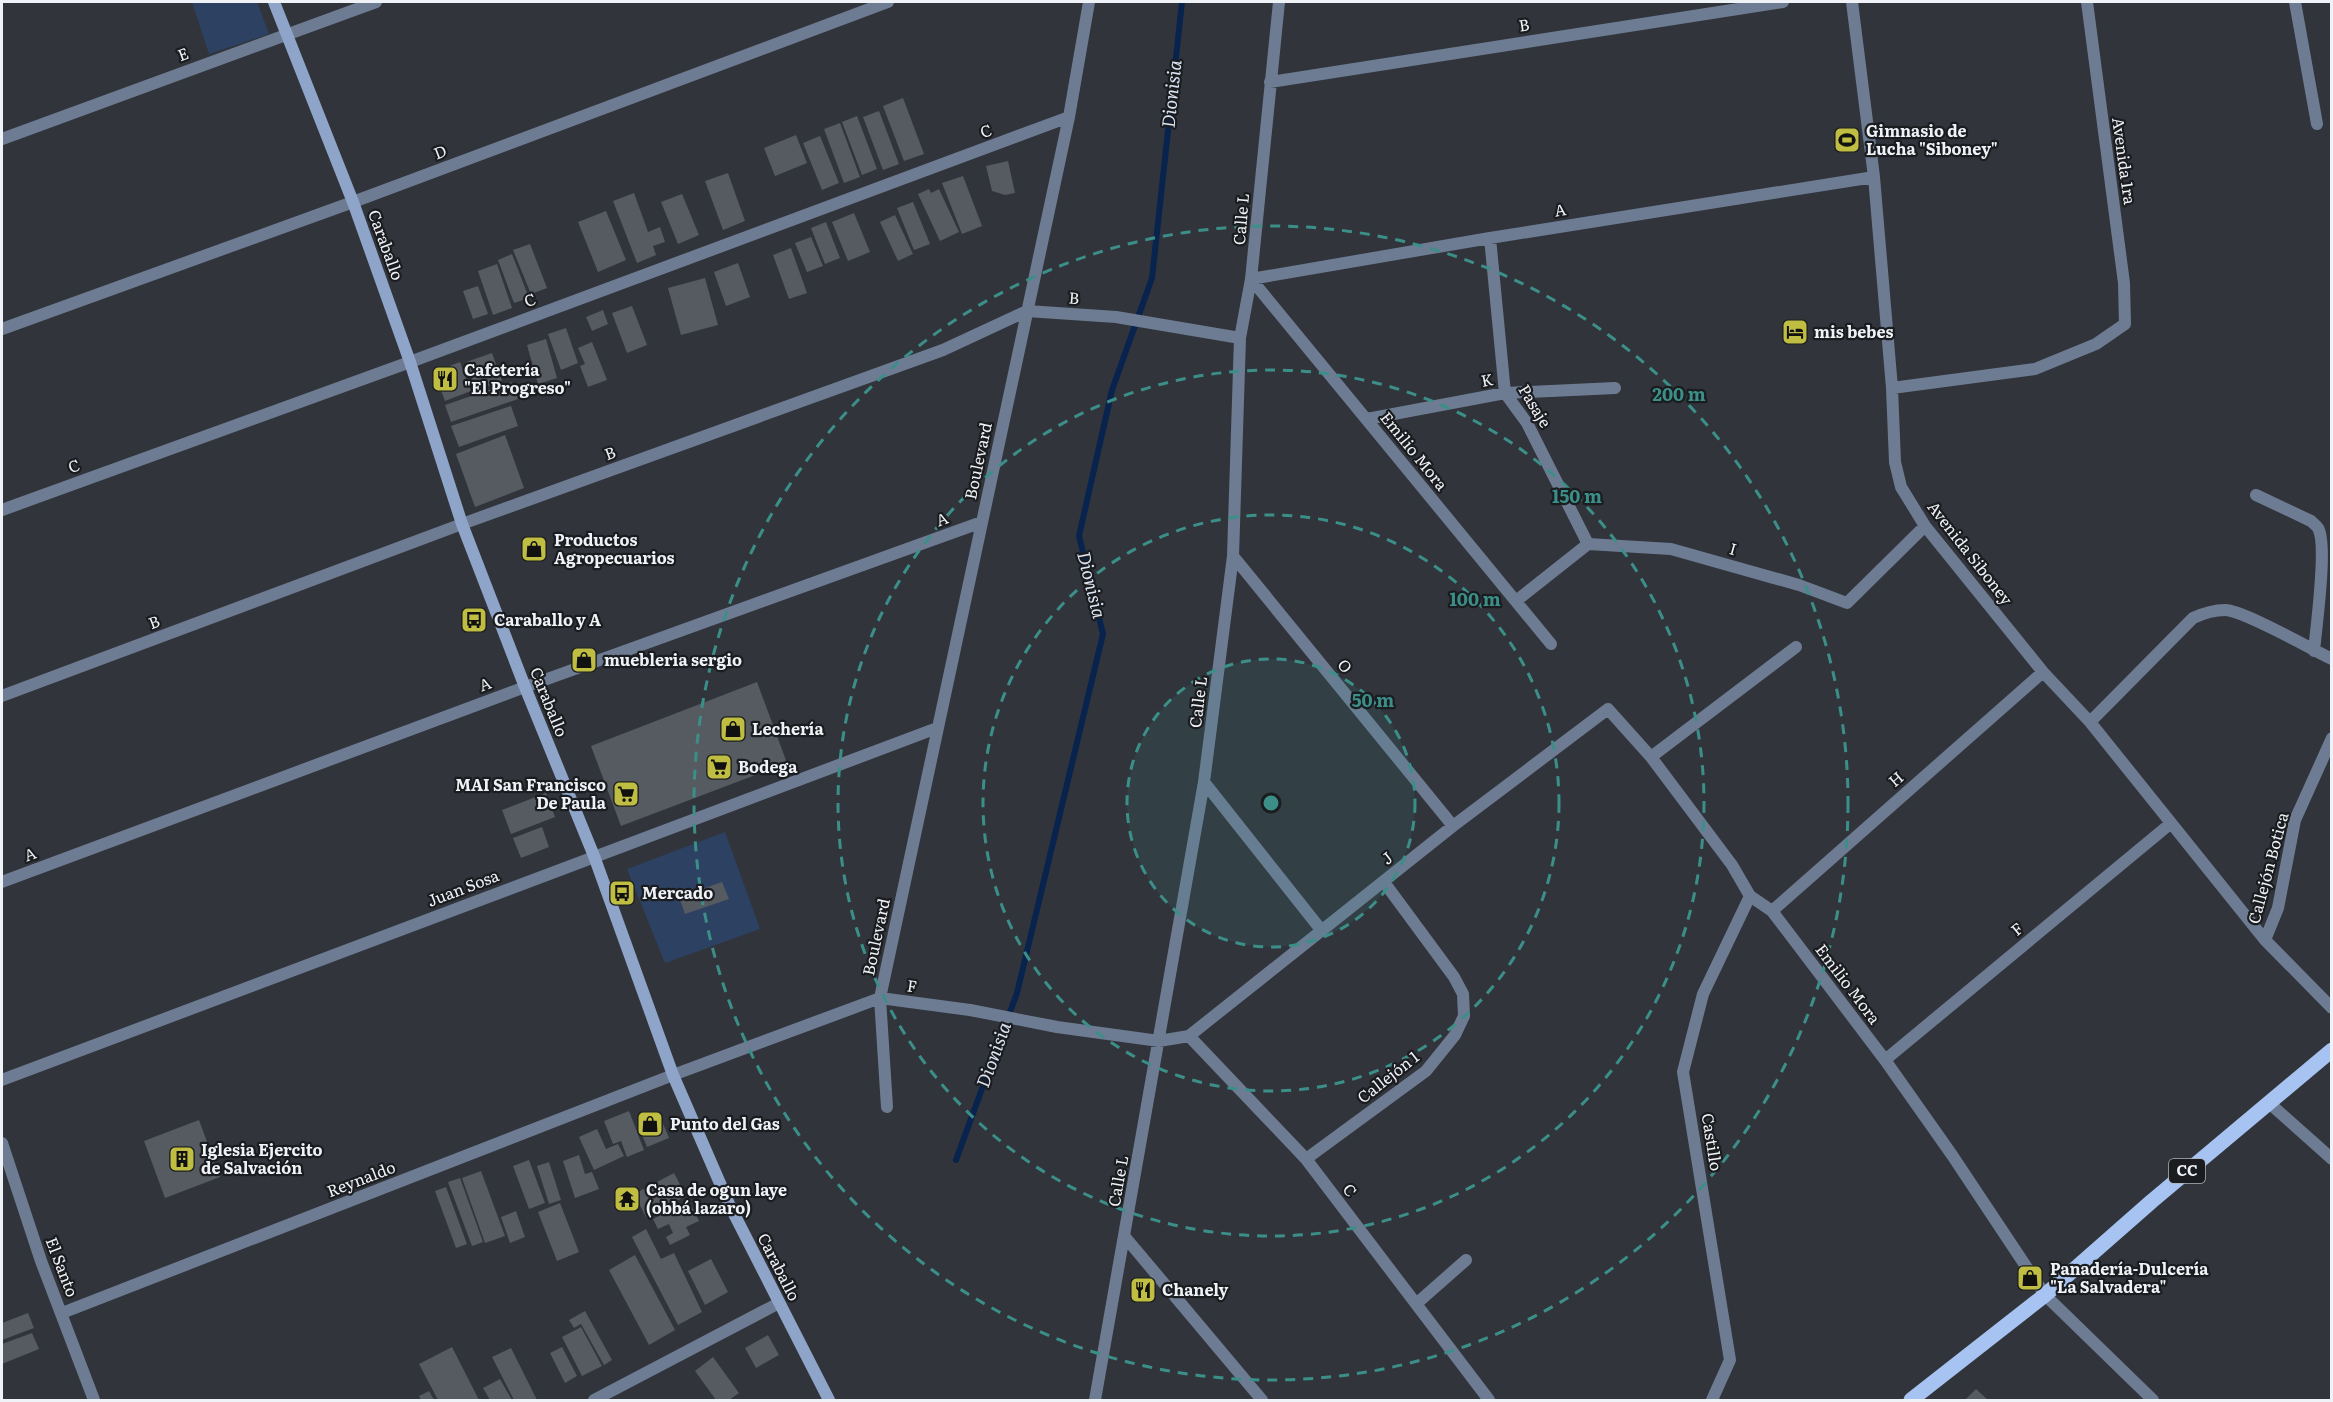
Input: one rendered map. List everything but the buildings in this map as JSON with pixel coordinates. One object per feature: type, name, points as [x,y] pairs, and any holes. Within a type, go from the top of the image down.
[{"type":"main road","name":"CC","points":[[1911,1401],[2045,1295],[2331,1050]]},
{"type":"street","name":"Caraballo","points":[[274,2],[353,202],[410,362],[462,524],[594,856],[673,1075],[729,1204],[828,1401]]},
{"type":"street","name":"E","points":[[2,139],[376,2]]},
{"type":"street","name":"D","points":[[2,329],[353,202],[888,2]]},
{"type":"street","name":"Boulevard","points":[[887,1107],[880,998],[1069,117],[1089,2]]},
{"type":"street","name":"Calle L","points":[[1095,1401],[1204,782],[1233,556],[1240,338],[1251,279],[1279,2]]},
{"type":"street","name":"B","points":[[1270,82],[1783,2]]},
{"type":"street","name":"Avenida Siboney","points":[[1852,2],[1874,177],[1897,470],[1901,487],[1925,526],[2043,672],[2090,722],[2265,940],[2331,1008]]},
{"type":"street","name":"Avenida 1ra","points":[[1892,388],[2035,369],[2096,344],[2125,324],[2124,283],[2087,2]]},
{"type":"street","points":[[2295,2],[2317,124]]},
{"type":"street","name":"C","points":[[2,510],[410,362],[1069,117]]},
{"type":"street","name":"A","points":[[1251,279],[1490,238],[1874,177]]},
{"type":"street","name":"Pasaje","points":[[1490,238],[1505,393],[1527,423],[1588,544]]},
{"type":"street","name":"Emilio Mora","points":[[1251,279],[1551,644]]},
{"type":"street","name":"B","points":[[2,696],[462,524],[943,350],[1027,311],[1116,317],[1240,338]]},
{"type":"street","name":"K","points":[[1367,419],[1505,393],[1615,388]]},
{"type":"street","points":[[2256,495],[2311,521],[2318,528],[2321,569],[2314,651]]},
{"type":"street","name":"A","points":[[2,882],[525,687],[982,522]]},
{"type":"street","name":"I","points":[[1588,544],[1671,549],[1799,585],[1847,603],[1925,526]]},
{"type":"street","points":[[1516,600],[1588,544]]},
{"type":"street","name":"O","points":[[1233,556],[1453,826]]},
{"type":"street","points":[[2090,722],[2193,618],[2210,611],[2227,610],[2331,659]]},
{"type":"street","points":[[1652,757],[1796,647]]},
{"type":"street","name":"H","points":[[1772,911],[2043,672]]},
{"type":"street","name":"Emilio Mora","points":[[1608,709],[1652,757],[1732,865],[1750,896],[1772,911],[1885,1060],[1952,1155],[2045,1295]]},
{"type":"street","name":"J","points":[[1189,1036],[1453,826],[1608,709]]},
{"type":"street","name":"Juan Sosa","points":[[2,1080],[937,728]]},
{"type":"street","name":"Callejón Botica","points":[[2265,940],[2278,908],[2295,820],[2331,738]]},
{"type":"street","points":[[1204,782],[1322,931]]},
{"type":"street","name":"F","points":[[1885,1060],[2170,824]]},
{"type":"street","name":"Callejón 1","points":[[1306,1159],[1426,1071],[1455,1035],[1464,1016],[1463,994],[1454,976],[1384,882]]},
{"type":"street","name":"Castillo","points":[[1712,1401],[1730,1360],[1683,1072],[1703,994],[1750,896]]},
{"type":"street","name":"F","points":[[673,1075],[880,998],[970,1010],[1057,1028],[1159,1041]]},
{"type":"street","name":"C","points":[[1189,1036],[1306,1159],[1489,1401]]},
{"type":"street","points":[[1159,1041],[1189,1036]]},
{"type":"street","name":"Reynaldo","points":[[62,1313],[673,1075]]},
{"type":"street","points":[[2268,1102],[2331,1159]]},
{"type":"street","name":"El Santo","points":[[2,1143],[41,1261],[94,1401]]},
{"type":"street","points":[[1125,1237],[1262,1401]]},
{"type":"street","points":[[1416,1304],[1466,1260]]},
{"type":"street","points":[[2045,1295],[2153,1401]]},
{"type":"street","points":[[594,1401],[779,1303]]},
{"type":"shaded area","points":[[192,2],[257,2],[269,34],[209,54]]},
{"type":"shaded area","points":[[725,832],[760,929],[665,963],[627,869]]},
{"type":"waterway","name":"Dionisia","points":[[956,1160],[1017,993],[1103,634],[1079,536],[1112,390],[1152,278],[1182,2]]},
{"type":"place","name":"Gimnasio de Lucha \"Siboney\"","points":[[1847,140]]},
{"type":"place","name":"mis bebes","points":[[1795,332]]},
{"type":"place","name":"Cafetería \"El Progreso\"","points":[[445,379]]},
{"type":"place","name":"Productos Agropecuarios","points":[[534,549]]},
{"type":"place","name":"Caraballo y A","points":[[474,620]]},
{"type":"place","name":"muebleria sergio","points":[[584,660]]},
{"type":"place","name":"Lechería","points":[[733,729]]},
{"type":"place","name":"Bodega","points":[[719,767]]},
{"type":"place","name":"MAI San Francisco De Paula","points":[[626,794]]},
{"type":"place","name":"Mercado","points":[[622,893]]},
{"type":"place","name":"Punto del Gas","points":[[650,1124]]},
{"type":"place","name":"Iglesia Ejercito de Salvación","points":[[182,1159]]},
{"type":"place","name":"Casa de ogun laye (obbá lazaro)","points":[[627,1199]]},
{"type":"place","name":"Panadería-Dulcería \"La Salvadera\"","points":[[2030,1278]]},
{"type":"place","name":"Chanely","points":[[1143,1290]]}]
